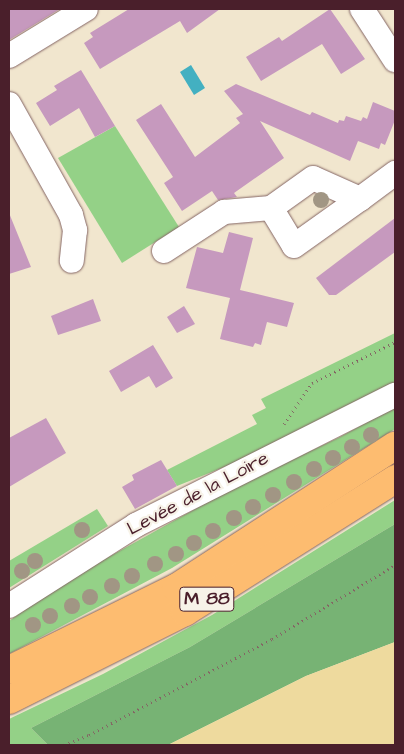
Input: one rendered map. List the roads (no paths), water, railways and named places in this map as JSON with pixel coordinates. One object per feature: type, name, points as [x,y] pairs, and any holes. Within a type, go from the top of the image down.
[{"type":"highway","name":"M 88","points":[[9,670],[176,588],[395,446]]},
{"type":"highway","name":"M 88","points":[[9,700],[185,612],[395,478]]},
{"type":"street","points":[[9,56],[86,9]]},
{"type":"street","points":[[362,9],[395,60]]},
{"type":"street","points":[[9,104],[70,215],[75,230],[72,261]]},
{"type":"street","points":[[271,208],[294,246],[395,173]]},
{"type":"street","points":[[164,251],[224,212],[271,208],[313,178],[360,198]]},
{"type":"street","name":"Levée de la Loire","points":[[9,606],[136,525],[395,394]]},
{"type":"water","points":[[191,65],[205,88],[194,95],[180,72]]}]
